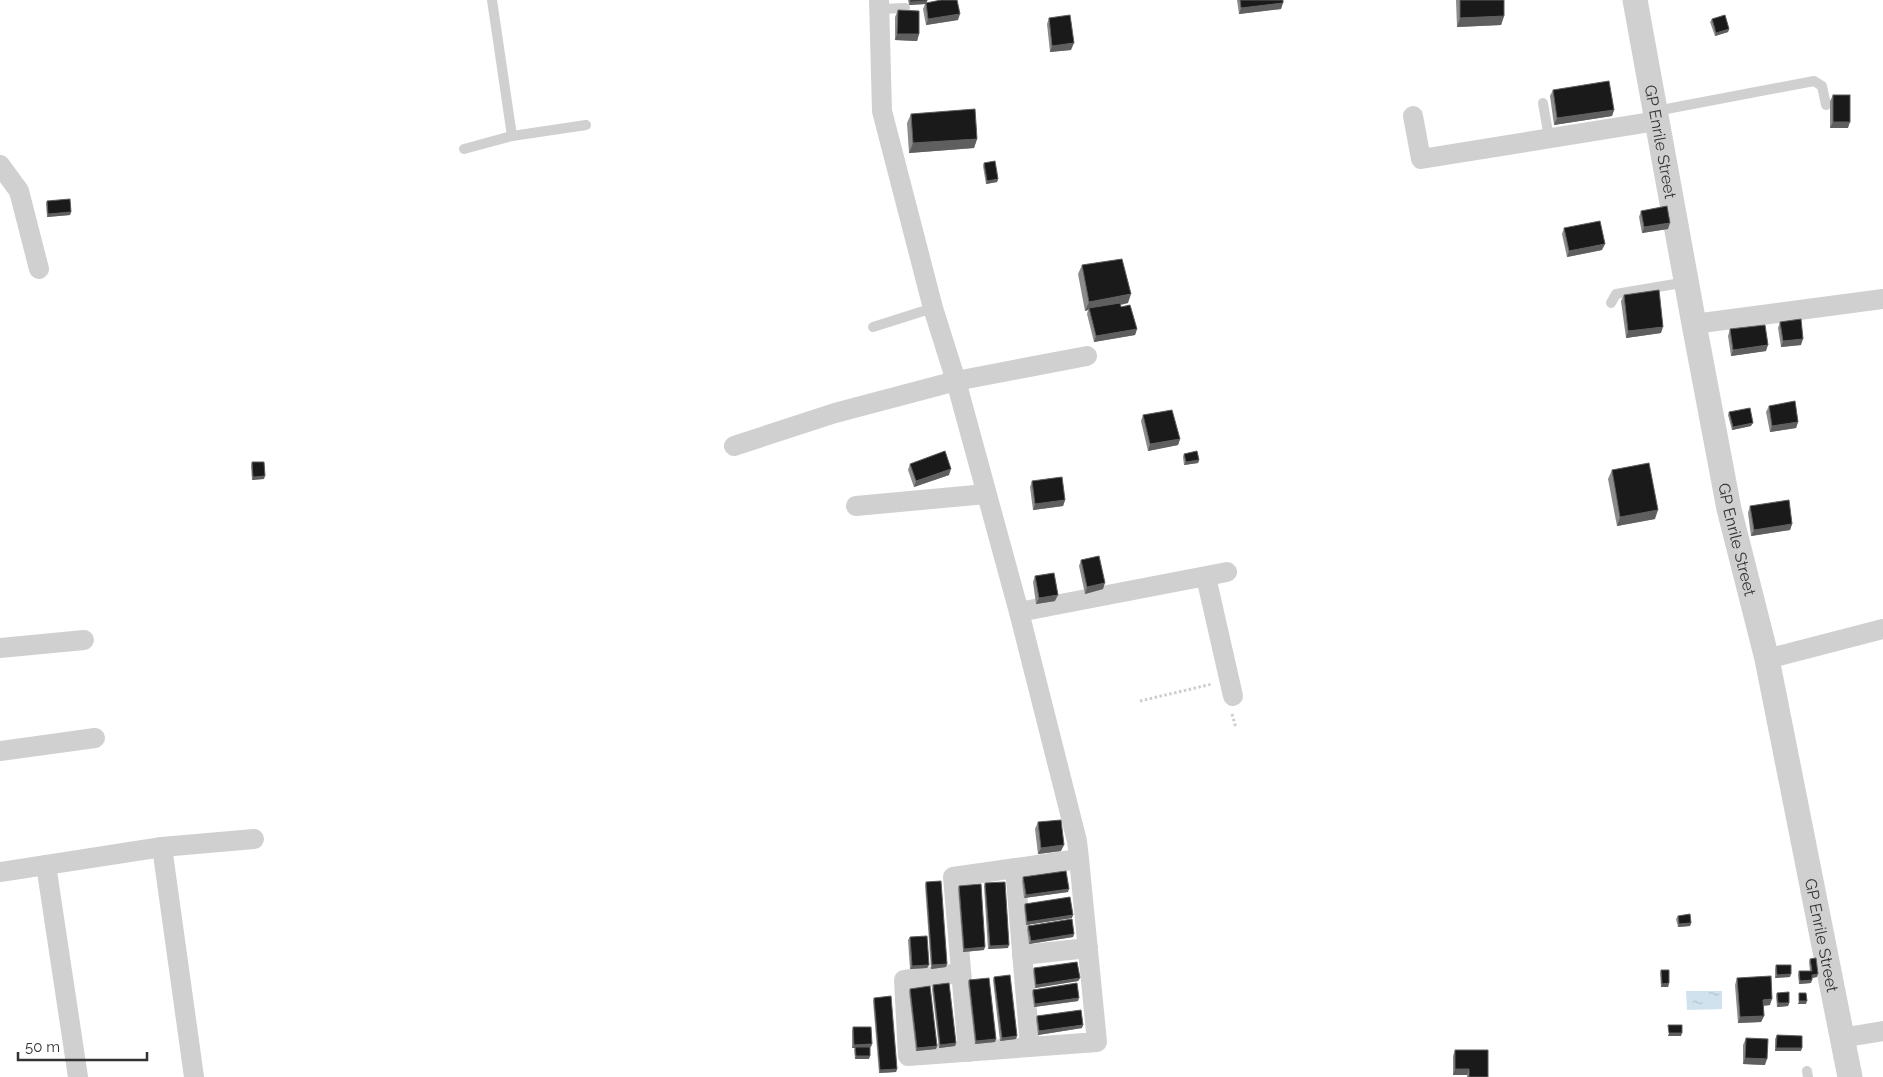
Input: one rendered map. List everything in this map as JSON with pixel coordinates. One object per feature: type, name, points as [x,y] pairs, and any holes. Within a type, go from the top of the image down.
[{"type":"street","name":"GP Enrile Street","points":[[1635,0],[1729,509],[1767,659],[1850,1077]]},
{"type":"street","points":[[879,5],[882,110],[933,308],[956,381],[1019,612],[1076,841],[1097,1042],[908,1056],[904,980],[960,974]]},
{"type":"street","points":[[1413,116],[1421,159],[1549,138],[1656,116]]},
{"type":"street","points":[[0,165],[19,191],[40,269]]},
{"type":"street","points":[[1694,324],[1883,299]]},
{"type":"street","points":[[734,446],[835,413],[956,381],[1087,356]]},
{"type":"street","points":[[856,506],[986,494]]},
{"type":"street","points":[[1019,612],[1227,572]]},
{"type":"street","points":[[1206,577],[1231,688]]},
{"type":"street","points":[[1767,659],[1883,628]]},
{"type":"street","points":[[0,648],[84,640]]},
{"type":"street","points":[[0,751],[95,738]]},
{"type":"street","points":[[0,872],[162,847],[254,840]]},
{"type":"street","points":[[162,847],[194,1077]]},
{"type":"street","points":[[968,1052],[953,877],[1079,859]]},
{"type":"street","points":[[46,865],[78,1077]]},
{"type":"street","points":[[1015,868],[1030,1047]]},
{"type":"street","points":[[1022,956],[1088,948]]},
{"type":"street","points":[[1841,1038],[1883,1031]]},
{"type":"lane","points":[[492,0],[512,136]]},
{"type":"lane","points":[[879,5],[905,8]]},
{"type":"lane","points":[[1656,116],[1814,81],[1822,86],[1826,104]]},
{"type":"lane","points":[[1543,103],[1549,138]]},
{"type":"lane","points":[[464,149],[512,136],[586,125]]},
{"type":"lane","points":[[1611,303],[1616,294],[1686,282]]},
{"type":"lane","points":[[873,327],[933,308]]},
{"type":"path","points":[[1140,701],[1231,688]]},
{"type":"water","points":[[1686,991],[1722,991],[1722,1009],[1687,1010]]},
{"type":"building","points":[[910,0],[927,0],[927,1],[910,2]]},
{"type":"building","points":[[941,0],[957,0],[960,14],[928,19],[926,3]]},
{"type":"building","points":[[1240,0],[1283,0],[1283,3],[1241,8]]},
{"type":"building","points":[[1460,0],[1504,0],[1504,16],[1460,18]]},
{"type":"building","points":[[898,10],[919,11],[919,34],[897,34]]},
{"type":"building","points":[[1070,15],[1074,43],[1052,46],[1049,18]]},
{"type":"building","points":[[1725,15],[1729,29],[1716,33],[1712,19]]},
{"type":"building","points":[[1609,81],[1614,110],[1557,118],[1553,90]]},
{"type":"building","points":[[1833,95],[1850,95],[1850,122],[1833,122]]},
{"type":"building","points":[[975,109],[977,139],[913,143],[911,114]]},
{"type":"building","points":[[995,161],[998,179],[987,181],[984,163]]},
{"type":"building","points":[[70,199],[71,212],[48,214],[47,201]]},
{"type":"building","points":[[1667,206],[1670,223],[1644,227],[1641,211]]},
{"type":"building","points":[[1600,221],[1605,244],[1569,251],[1564,228]]},
{"type":"building","points":[[1122,259],[1131,294],[1089,302],[1082,265]]},
{"type":"building","points":[[1659,290],[1663,327],[1628,331],[1624,295]]},
{"type":"building","points":[[1120,303],[1121,307],[1130,305],[1137,329],[1096,336],[1089,308]]},
{"type":"building","points":[[1801,319],[1803,339],[1783,341],[1780,322]]},
{"type":"building","points":[[1765,325],[1768,345],[1733,350],[1730,329]]},
{"type":"building","points":[[1795,401],[1798,422],[1772,426],[1769,406]]},
{"type":"building","points":[[1750,408],[1753,423],[1733,427],[1729,412]]},
{"type":"building","points":[[1172,410],[1180,439],[1150,444],[1143,415]]},
{"type":"building","points":[[945,451],[951,469],[916,481],[910,464]]},
{"type":"building","points":[[1197,451],[1199,460],[1186,462],[1184,454]]},
{"type":"building","points":[[252,462],[264,462],[265,476],[253,477]]},
{"type":"building","points":[[1649,463],[1658,510],[1620,517],[1612,470]]},
{"type":"building","points":[[1062,477],[1065,500],[1035,504],[1032,481]]},
{"type":"building","points":[[1789,500],[1792,524],[1754,530],[1750,506]]},
{"type":"building","points":[[1099,556],[1105,583],[1087,587],[1081,560]]},
{"type":"building","points":[[1054,573],[1058,595],[1039,598],[1035,576]]},
{"type":"building","points":[[1061,820],[1064,845],[1041,848],[1038,822]]},
{"type":"building","points":[[1066,871],[1069,889],[1026,895],[1023,877]]},
{"type":"building","points":[[941,881],[947,964],[932,965],[926,882]]},
{"type":"building","points":[[1005,882],[1009,945],[990,946],[985,883]]},
{"type":"building","points":[[981,884],[985,947],[964,949],[959,886]]},
{"type":"building","points":[[1070,897],[1073,915],[1027,922],[1025,904]]},
{"type":"building","points":[[1690,914],[1691,923],[1679,924],[1678,916]]},
{"type":"building","points":[[1072,919],[1074,934],[1031,941],[1028,926]]},
{"type":"building","points":[[927,936],[929,965],[912,966],[910,937]]},
{"type":"building","points":[[1816,958],[1818,974],[1812,975],[1812,980],[1800,981],[1799,971],[1812,971],[1810,959]]},
{"type":"building","points":[[1077,962],[1080,978],[1036,985],[1034,968]]},
{"type":"building","points":[[1776,965],[1791,965],[1791,974],[1777,975]]},
{"type":"building","points":[[1661,970],[1669,970],[1669,983],[1662,984]]},
{"type":"building","points":[[1010,975],[1017,1036],[1002,1038],[994,977]]},
{"type":"building","points":[[1771,976],[1772,999],[1763,1000],[1764,1016],[1740,1017],[1737,978]]},
{"type":"building","points":[[989,978],[996,1039],[976,1041],[969,980]]},
{"type":"building","points":[[949,983],[956,1043],[940,1045],[933,985]]},
{"type":"building","points":[[1077,983],[1079,998],[1035,1004],[1033,990]]},
{"type":"building","points":[[930,986],[937,1046],[917,1048],[910,989]]},
{"type":"building","points":[[1789,992],[1789,1003],[1778,1003],[1777,993]]},
{"type":"building","points":[[1799,993],[1806,993],[1807,1001],[1799,1001]]},
{"type":"building","points":[[891,996],[897,1069],[880,1070],[874,998]]},
{"type":"building","points":[[1081,1010],[1083,1025],[1039,1031],[1037,1016]]},
{"type":"building","points":[[1668,1025],[1682,1025],[1682,1033],[1669,1033]]},
{"type":"building","points":[[853,1027],[871,1027],[872,1044],[854,1045]]},
{"type":"building","points":[[1777,1035],[1802,1036],[1802,1048],[1776,1048]]},
{"type":"building","points":[[1746,1038],[1768,1039],[1767,1059],[1745,1058]]},
{"type":"building","points":[[855,1047],[870,1047],[870,1056],[856,1056]]},
{"type":"building","points":[[1455,1050],[1488,1050],[1488,1077],[1469,1077],[1469,1069],[1455,1069]]}]
